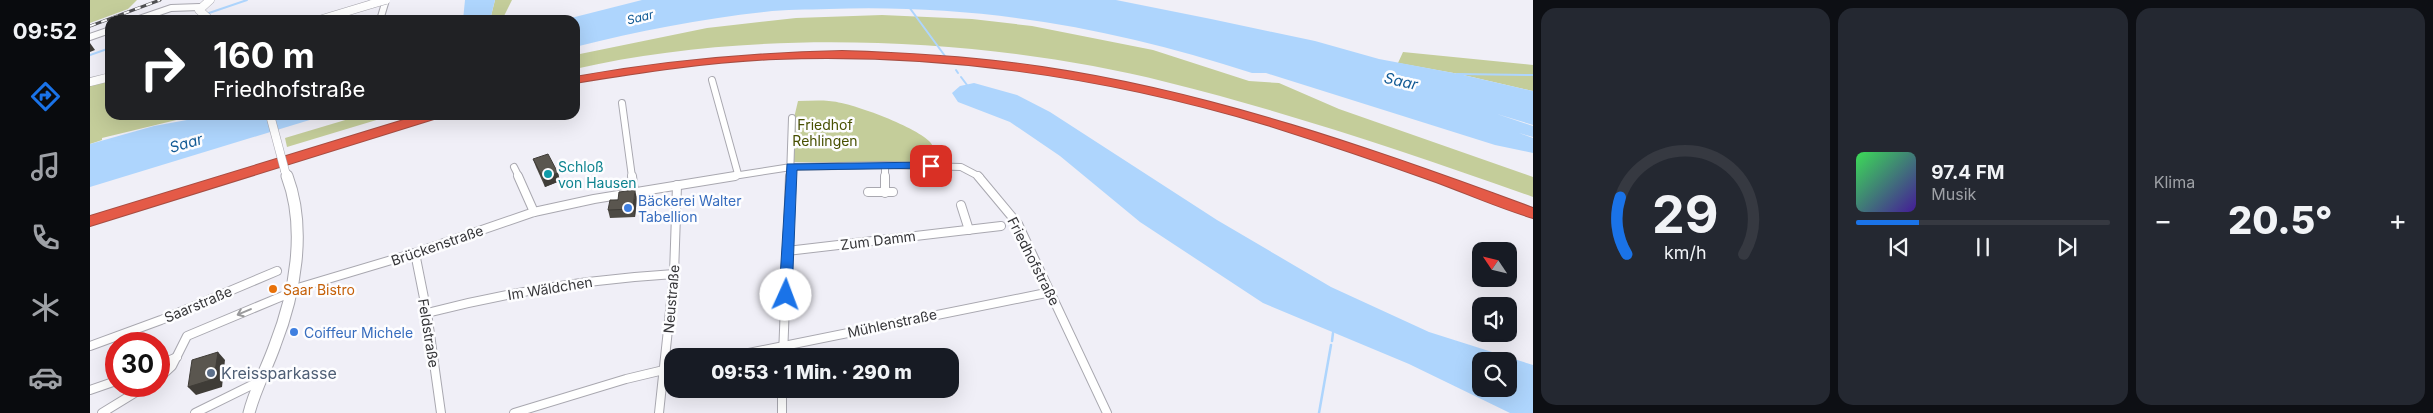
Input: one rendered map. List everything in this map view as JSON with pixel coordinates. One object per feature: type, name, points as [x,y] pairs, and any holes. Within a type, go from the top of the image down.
[{"type":"highway","points":[[580,73],[686,57],[804,49],[921,51],[1030,62],[1148,84],[1242,108],[1388,153],[1533,205]]},
{"type":"highway","points":[[580,79],[687,63],[805,55],[912,57],[1029,68],[1110,82],[1240,114],[1395,163],[1533,213]]},
{"type":"highway","points":[[90,212],[392,120]]},
{"type":"highway","points":[[90,221],[417,120]]},
{"type":"main road","points":[[204,15],[200,11],[200,7],[210,0]]},
{"type":"main road","points":[[336,15],[386,0]]},
{"type":"main road","points":[[90,82],[105,78]]},
{"type":"main road","points":[[248,413],[258,382],[278,340],[290,292],[293,266],[296,208],[271,120]]},
{"type":"street","points":[[382,15],[386,0]]},
{"type":"street","points":[[151,15],[171,8],[200,7]]},
{"type":"street","points":[[90,37],[105,32]]},
{"type":"street","points":[[712,80],[738,174]]},
{"type":"street","points":[[622,103],[634,192]]},
{"type":"street","points":[[783,348],[792,118]]},
{"type":"street","points":[[868,192],[889,192],[885,165]]},
{"type":"street","name":"Friedhofstraße","points":[[534,212],[634,192],[791,167],[885,165],[960,168],[977,174],[1000,198],[1018,224],[1107,413]]},
{"type":"street","points":[[514,167],[534,212]]},
{"type":"street","name":"Neustraße","points":[[669,348],[677,185]]},
{"type":"street","points":[[962,205],[969,230]]},
{"type":"street","name":"Brückenstraße","points":[[170,368],[186,336],[290,292],[415,253],[534,212]]},
{"type":"street","name":"Zum Damm","points":[[788,251],[1001,226]]},
{"type":"street","name":"Feldstraße","points":[[415,253],[427,313],[441,413]]},
{"type":"street","name":"Saarstraße","points":[[138,332],[277,271]]},
{"type":"street","name":"Im Wäldchen","points":[[427,313],[486,298],[622,277],[674,274]]},
{"type":"street","name":"Mühlenstraße","points":[[797,348],[1051,292]]},
{"type":"street","name":"Saarstraße","points":[[90,346],[105,343]]},
{"type":"street","points":[[170,360],[177,357]]},
{"type":"street","points":[[514,413],[626,379],[664,370]]},
{"type":"street","points":[[195,413],[258,382]]},
{"type":"street","points":[[90,390],[105,385]]},
{"type":"street","name":"Neustraße","points":[[659,413],[664,389]]},
{"type":"street","points":[[102,413],[128,397]]},
{"type":"street","points":[[782,398],[782,413]]},
{"type":"green space","points":[[90,0],[137,0],[128,9],[112,15],[105,15],[105,17],[90,23]]},
{"type":"green space","points":[[495,0],[512,0],[504,15],[491,15]]},
{"type":"green space","points":[[882,15],[972,19],[1032,26],[1153,50],[1249,81],[1279,83],[1339,109],[1533,177],[1533,197],[1351,135],[1213,94],[1097,67],[1024,55],[948,47],[871,43],[794,43],[719,47],[645,56],[580,68],[580,54],[707,28],[796,18]]},
{"type":"green space","points":[[1403,52],[1533,65],[1533,91],[1459,74],[1398,63]]},
{"type":"green space","points":[[105,80],[105,120],[176,120],[102,138],[102,140],[90,144],[90,85]]},
{"type":"green space","name":"Friedhof Rehlingen","points":[[798,101],[839,102],[881,116],[921,135],[932,144],[934,155],[927,164],[794,162],[794,118]]},
{"type":"green space","points":[[345,120],[376,120],[287,147],[285,138]]},
{"type":"water","points":[[465,0],[495,0],[491,15],[464,15]]},
{"type":"water","name":"Saar","points":[[642,0],[1116,0],[1315,41],[1379,59],[1459,74],[1533,91],[1533,125],[1497,114],[1533,126],[1533,137],[1519,133],[1533,138],[1533,153],[1495,145],[1266,73],[1252,73],[1148,43],[1044,22],[938,10],[884,8],[780,10],[669,26],[580,46],[580,16]]},
{"type":"water","points":[[974,83],[1017,95],[1050,112],[1217,220],[1331,287],[1429,332],[1492,352],[1472,352],[1472,395],[1409,364],[1263,303],[1140,222],[1060,156],[1010,122],[958,102],[952,93],[960,86]]},
{"type":"water","name":"Saar","points":[[187,120],[310,120],[90,187],[90,144],[154,126]]},
{"type":"water","points":[[1517,360],[1533,365],[1533,413],[1510,413],[1477,397],[1517,397]]},
{"type":"building","points":[[548,154],[558,173],[543,178],[533,159]]},
{"type":"building","points":[[635,190],[633,209],[608,210],[610,200],[618,200],[619,192]]},
{"type":"building","points":[[218,352],[214,379],[188,387],[192,360]]},
{"type":"waterway","points":[[209,13],[247,0]]},
{"type":"waterway","points":[[909,7],[945,56]]},
{"type":"waterway","points":[[90,55],[105,50]]},
{"type":"waterway","points":[[1457,74],[1533,75]]},
{"type":"waterway","points":[[961,77],[967,85]]},
{"type":"waterway","points":[[1332,341],[1333,333]]},
{"type":"waterway","points":[[1319,413],[1331,345]]},
{"type":"railway","points":[[120,15],[160,0]]},
{"type":"railway","points":[[90,26],[105,20]]},
{"type":"place","name":"Schloß von Hausen","points":[[548,174]]},
{"type":"place","name":"Bäckerei Walter Tabellion","points":[[628,208]]},
{"type":"place","name":"Saar Bistro","points":[[273,289]]},
{"type":"place","name":"Coiffeur Michele","points":[[294,332]]},
{"type":"place","name":"Kreissparkasse","points":[[211,373]]},
{"type":"route","points":[[786,295],[791,167],[931,166]]}]
